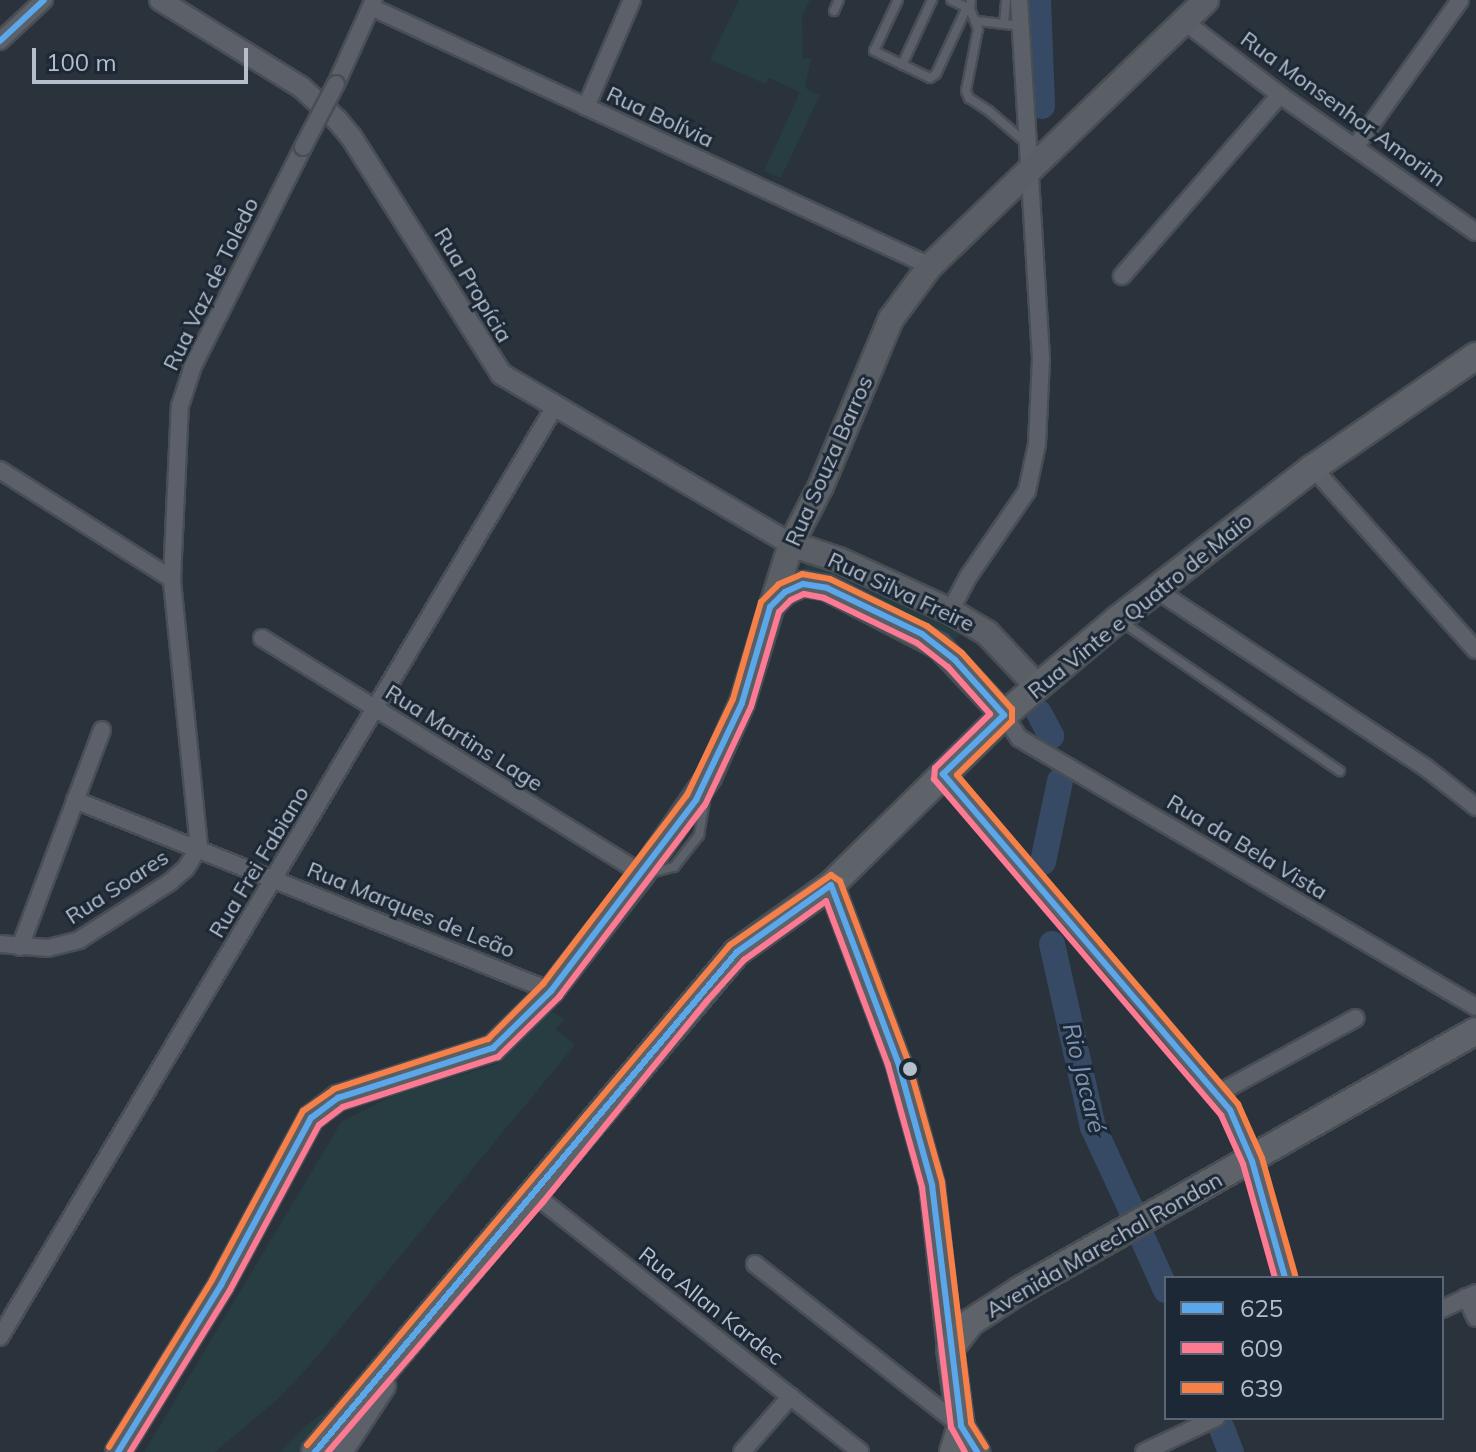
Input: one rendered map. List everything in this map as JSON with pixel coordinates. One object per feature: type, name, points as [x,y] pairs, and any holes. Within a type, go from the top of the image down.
[{"type":"main road","name":"Rua Souza Barros","points":[[118,1452],[221,1285],[311,1118],[338,1098],[493,1048],[551,991],[642,874],[709,777],[742,703],[783,568],[783,540],[821,486],[891,319],[930,266],[1029,174],[1206,0]]},
{"type":"main road","name":"Rua Vinte e Quatro de Maio","points":[[315,1452],[737,952],[831,885],[1004,715],[1155,589],[1313,468],[1476,356]]},
{"type":"main road","name":"Rua Silva Freire","points":[[783,540],[839,560],[950,611],[987,633],[1037,686]]},
{"type":"main road","name":"Rua Silva Freire","points":[[770,607],[785,592],[803,584],[827,588],[939,646],[1004,715]]},
{"type":"main road","points":[[831,885],[898,1062],[932,1185],[961,1426],[977,1452]]},
{"type":"main road","name":"Avenida Marechal Rondon","points":[[950,1349],[983,1313],[1476,1031]]},
{"type":"main road","points":[[953,1452],[961,1426]]},
{"type":"street","points":[[0,41],[44,0]]},
{"type":"street","name":"Rua Propícia","points":[[160,0],[301,87],[337,120],[501,374],[554,408],[783,540]]},
{"type":"street","points":[[586,107],[632,0]]},
{"type":"street","points":[[950,611],[968,577],[1027,491],[1035,455],[1041,371],[1028,146],[1012,25],[1019,0]]},
{"type":"street","points":[[1356,146],[1460,0]]},
{"type":"street","name":"Rua Bolívia","points":[[373,4],[586,107],[930,266]]},
{"type":"street","name":"Rua Vaz de Toledo","points":[[199,847],[172,579],[180,406],[192,368],[336,84],[373,4]]},
{"type":"street","name":"Rua Monsenhor Amorim","points":[[1185,22],[1280,95],[1476,232]]},
{"type":"street","points":[[1122,276],[1280,95]]},
{"type":"street","name":"Rua Frei Fabiano","points":[[0,1337],[554,408]]},
{"type":"street","points":[[1313,468],[1476,650]]},
{"type":"street","points":[[0,470],[172,579]]},
{"type":"street","points":[[1155,589],[1436,775],[1476,807]]},
{"type":"street","name":"Rua Martins Lage","points":[[262,638],[642,874]]},
{"type":"street","name":"Rua da Bela Vista","points":[[1004,715],[1019,738],[1476,1007]]},
{"type":"street","points":[[20,947],[102,730]]},
{"type":"street","points":[[943,774],[1217,1094],[1241,1131],[1284,1276]]},
{"type":"street","name":"Rua Marques de Leão","points":[[75,800],[199,847],[551,991]]},
{"type":"street","name":"Rua Soares","points":[[0,944],[62,947],[98,929],[170,882],[186,868],[199,847]]},
{"type":"street","points":[[1217,1094],[1356,1018]]},
{"type":"street","name":"Rua Allan Kardec","points":[[535,1195],[860,1452]]},
{"type":"street","points":[[755,1264],[961,1426]]},
{"type":"street","points":[[1444,1308],[1471,1295],[1476,1318]]},
{"type":"street","points":[[342,1452],[432,1317]]},
{"type":"street","points":[[742,1452],[791,1396]]},
{"type":"street","points":[[1144,1452],[1212,1420]]},
{"type":"lane","points":[[834,11],[839,0]]},
{"type":"lane","points":[[898,0],[873,47],[876,54],[934,77],[970,5]]},
{"type":"lane","points":[[902,65],[932,0]]},
{"type":"lane","points":[[951,0],[970,5],[978,21],[966,91],[969,98],[989,111],[1028,146]]},
{"type":"lane","points":[[978,21],[1012,25],[1006,0]]},
{"type":"lane","points":[[1118,619],[1340,771]]},
{"type":"green space","points":[[739,0],[810,0],[802,17],[803,59],[811,58],[805,88],[820,95],[781,178],[764,171],[800,92],[769,78],[765,84],[710,60]]},
{"type":"green space","points":[[807,561],[835,568],[966,629],[954,641],[966,653],[826,577],[803,572]]},
{"type":"green space","points":[[549,1010],[565,1019],[555,1029],[575,1045],[310,1365],[278,1399],[215,1452],[144,1452],[342,1121],[394,1095],[498,1064]]},
{"type":"green space","points":[[347,1395],[300,1452],[280,1452],[307,1425]]},
{"type":"waterway","name":"Rio Jacaré","points":[[1038,0],[1042,106]]},
{"type":"waterway","name":"Rio Jacaré","points":[[1039,713],[1051,736]]},
{"type":"waterway","name":"Rio Jacaré","points":[[1043,862],[1060,781]]},
{"type":"waterway","name":"Rio Jacaré","points":[[1052,944],[1093,1127],[1130,1207]]},
{"type":"waterway","name":"Rio Jacaré","points":[[1143,1239],[1164,1286]]},
{"type":"waterway","name":"Rio Jacaré","points":[[1222,1429],[1231,1452]]},
{"type":"transit line","name":"625","points":[[0,41],[44,0]]},
{"type":"transit line","name":"639","points":[[109,1447],[212,1280],[303,1111],[334,1089],[488,1039],[543,984],[687,795],[733,699],[761,602],[779,584],[802,574],[830,579],[927,626],[962,653],[1012,709],[1012,721],[957,775],[1238,1104],[1262,1158],[1295,1275]]},
{"type":"transit line","name":"625","points":[[118,1452],[221,1285],[311,1118],[338,1098],[493,1048],[551,991],[696,800],[742,703],[770,607],[785,592],[803,584],[827,588],[922,634],[955,660],[1004,715],[943,774],[1230,1110],[1252,1161],[1284,1276]]},
{"type":"transit line","name":"609","points":[[130,1452],[230,1290],[319,1125],[343,1107],[498,1057],[559,997],[705,805],[751,707],[779,612],[791,600],[804,594],[824,598],[917,643],[948,667],[990,714],[935,768],[934,779],[1221,1115],[1243,1164],[1274,1276]]},
{"type":"transit line","name":"639","points":[[307,1445],[730,945],[831,875],[840,881],[907,1058],[942,1182],[971,1423],[986,1447]]},
{"type":"transit line","name":"625","points":[[315,1452],[737,952],[831,885],[898,1062],[932,1185],[961,1426],[977,1452]]},
{"type":"transit line","name":"609","points":[[328,1452],[543,1202],[706,1002],[744,960],[826,901],[888,1065],[922,1187],[951,1427],[965,1452]]}]
